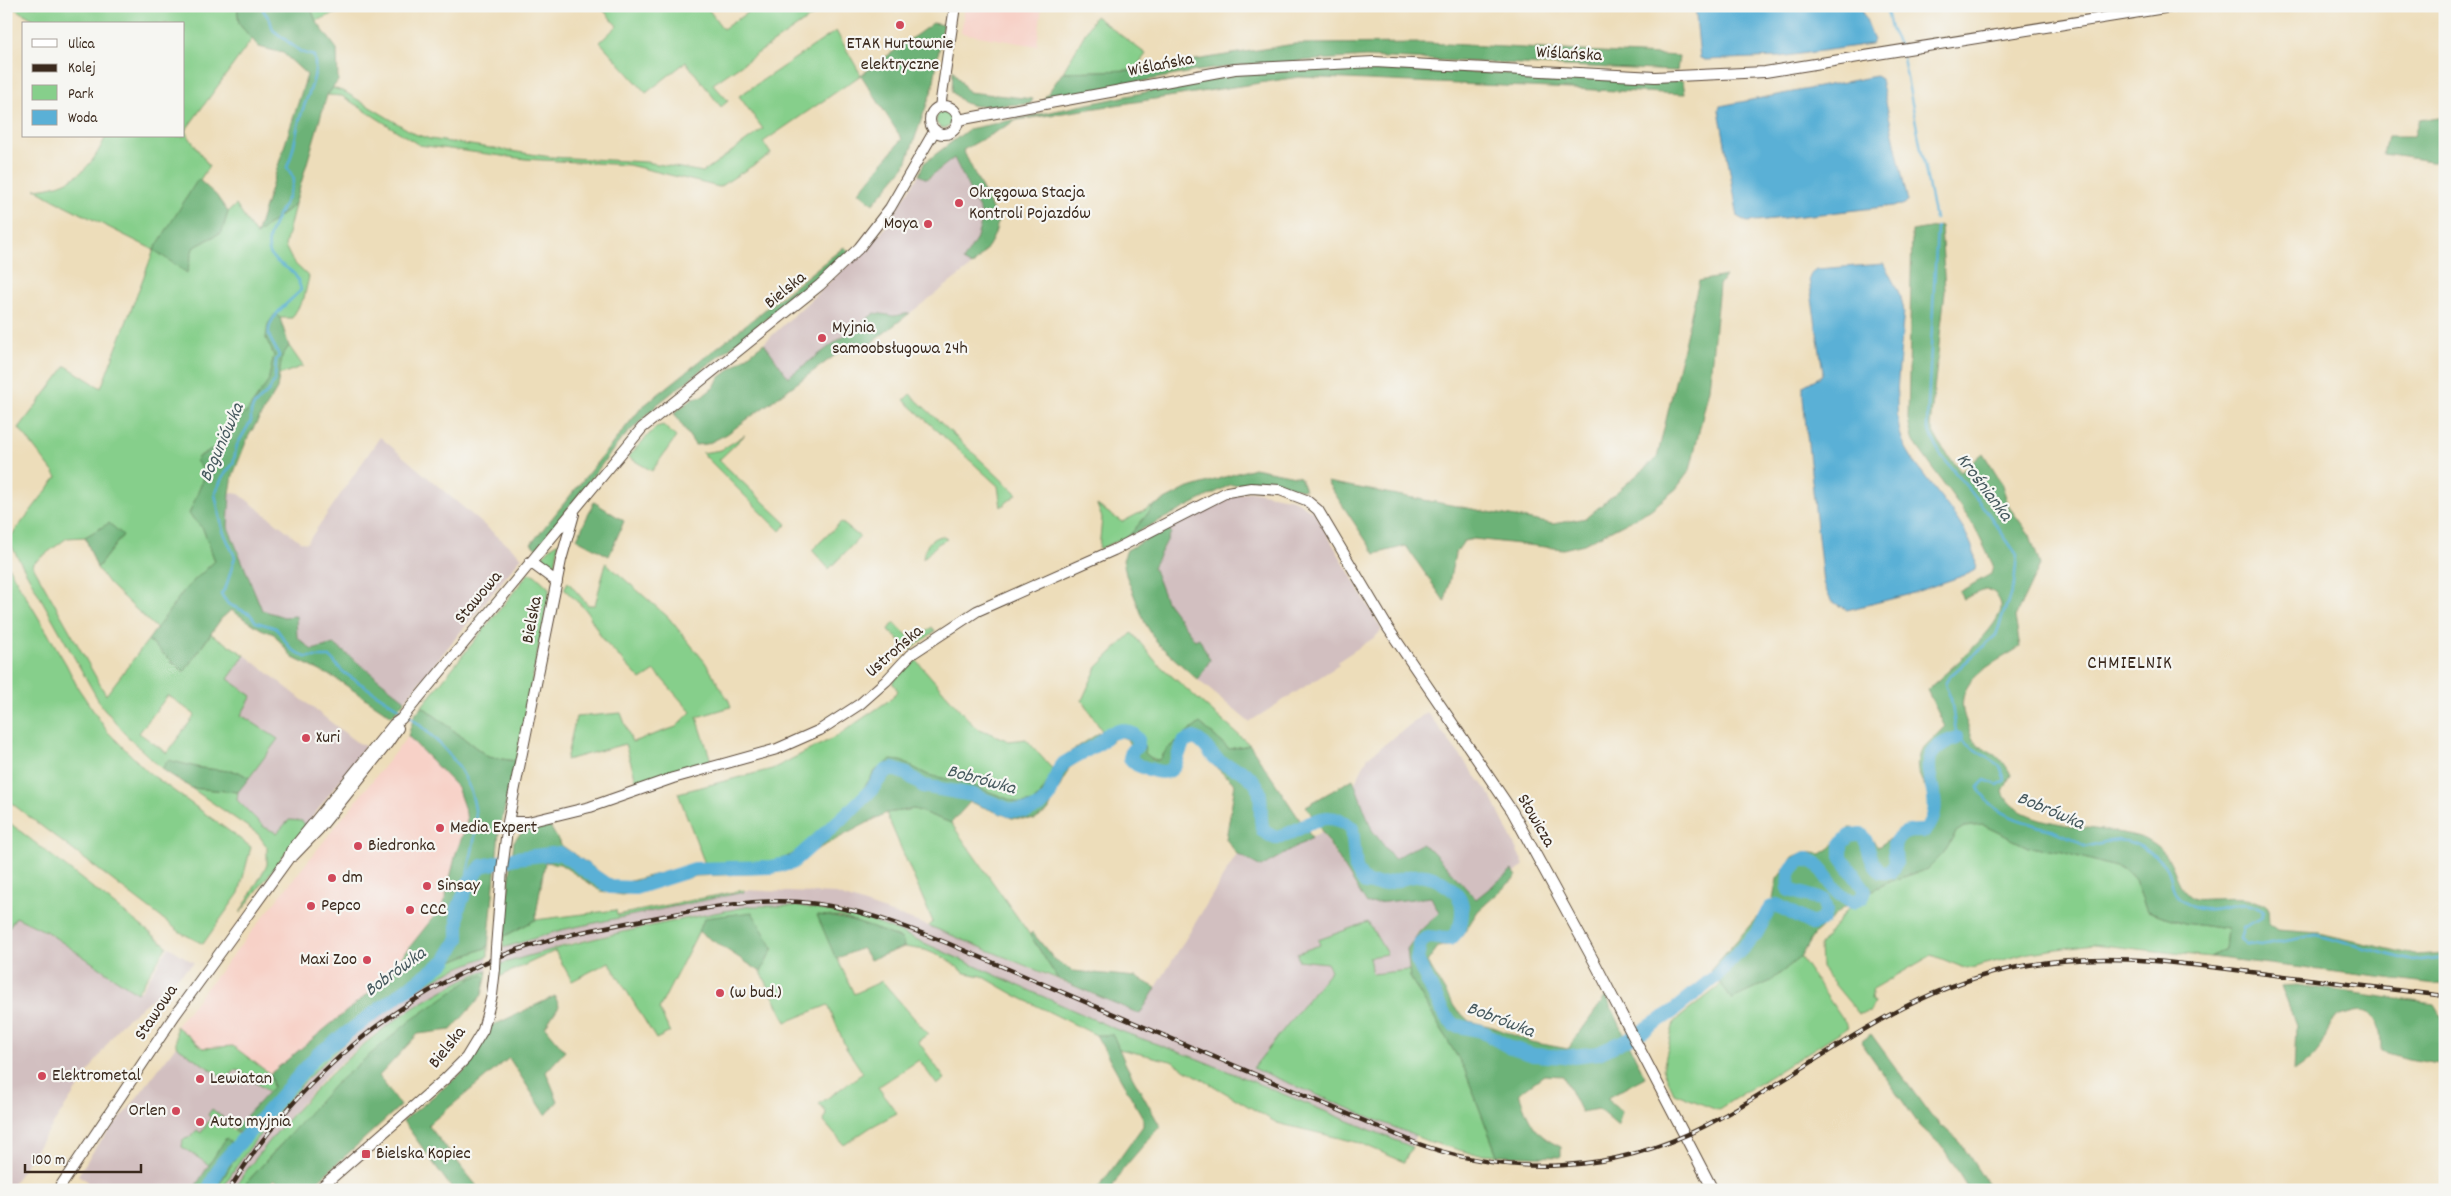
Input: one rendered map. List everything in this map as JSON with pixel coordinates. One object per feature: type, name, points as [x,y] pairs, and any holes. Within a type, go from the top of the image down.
[{"type":"street","points":[[940,107],[952,109],[958,120],[952,132],[943,134],[935,130],[931,123],[931,115],[940,107],[955,6]]},
{"type":"street","name":"Wiślańska","points":[[958,120],[1235,69],[1374,62],[1655,77],[1765,72],[2178,6]]},
{"type":"street","name":"Bielska","points":[[318,1190],[445,1079],[466,1058],[483,1030],[492,995],[504,847],[508,822],[557,582],[575,510],[642,428],[820,285],[859,248],[890,208],[935,130]]},
{"type":"street","name":"Ustrońska","points":[[508,822],[534,821],[590,807],[673,778],[777,749],[820,730],[860,704],[886,681],[910,655],[977,611],[1114,550],[1227,492],[1239,488],[1259,488],[1294,493]]},
{"type":"street","name":"Słowicza","points":[[1294,493],[1318,510],[1388,628],[1512,811],[1629,1028],[1713,1190]]},
{"type":"street","name":"Stawowa","points":[[58,1190],[175,1015],[288,858],[308,843],[387,744],[401,719],[575,510]]},
{"type":"street","points":[[530,562],[557,582]]},
{"type":"street","name":"Stawowa","points":[[288,858],[290,851],[394,724],[401,719]]},
{"type":"street","points":[[356,783],[366,758]]},
{"type":"shaded area","points":[[965,6],[1042,6],[1037,46],[961,33]]},
{"type":"shaded area","points":[[954,157],[983,217],[976,240],[963,261],[972,266],[910,313],[894,316],[875,313],[788,377],[764,343],[880,235],[919,175],[928,179]]},
{"type":"shaded area","points":[[380,437],[522,557],[405,700],[334,644],[312,650],[296,637],[284,617],[262,611],[228,527],[230,493],[238,493],[301,542],[307,543]]},
{"type":"shaded area","points":[[1252,491],[1293,499],[1315,513],[1382,630],[1375,637],[1337,662],[1339,665],[1249,722],[1198,680],[1210,660],[1199,638],[1195,640],[1166,601],[1153,567],[1171,533],[1168,528],[1225,497]]},
{"type":"shaded area","points":[[245,655],[355,741],[365,746],[306,826],[277,834],[264,827],[237,800],[238,792],[278,739],[240,715],[228,679]]},
{"type":"shaded area","points":[[1427,712],[1491,796],[1524,865],[1475,904],[1445,865],[1379,865],[1344,804],[1368,757]]},
{"type":"shaded area","points":[[408,736],[457,787],[466,813],[467,824],[456,853],[443,904],[392,969],[371,992],[270,1074],[233,1046],[203,1048],[176,1026]]},
{"type":"shaded area","points":[[1321,832],[1367,904],[1431,897],[1439,913],[1420,931],[1407,949],[1409,970],[1372,975],[1369,957],[1387,954],[1318,940],[1320,945],[1297,953],[1298,960],[1327,963],[1331,970],[1254,1067],[1415,1136],[1412,1147],[1198,1059],[1115,1029],[902,933],[864,918],[830,910],[800,906],[750,906],[668,921],[572,943],[501,964],[503,948],[561,930],[744,892],[744,890],[836,894],[929,926],[1140,1014],[1237,854],[1261,867]]},
{"type":"shaded area","points":[[16,917],[64,941],[140,992],[169,947],[194,963],[120,1025],[9,1190],[6,1190],[6,931]]},
{"type":"shaded area","points":[[488,956],[487,970],[474,974],[421,1003],[372,1036],[330,1072],[290,1116],[233,1190],[221,1190],[258,1136],[314,1072],[341,1048],[403,998],[440,976]]},
{"type":"shaded area","points":[[176,1046],[226,1080],[236,1069],[269,1092],[234,1129],[211,1118],[201,1133],[182,1147],[209,1165],[193,1190],[86,1190],[87,1181],[78,1175],[98,1144],[129,1108]]},
{"type":"green space","points":[[10,6],[237,6],[239,24],[252,39],[185,131],[185,22],[38,22]]},
{"type":"green space","points":[[237,6],[310,6],[316,21],[337,49],[338,81],[327,95],[295,204],[256,235],[307,75],[283,53],[259,47],[239,24]]},
{"type":"green space","points":[[310,6],[353,6],[316,21]]},
{"type":"green space","points":[[600,6],[706,6],[723,29],[757,6],[827,6],[713,84],[728,101],[721,107],[686,62],[646,93],[600,42],[617,26]]},
{"type":"green space","points":[[1095,16],[1146,54],[1134,70],[1063,72]]},
{"type":"green space","points":[[933,23],[943,25],[933,87],[905,166],[873,204],[859,192],[902,139],[861,75]]},
{"type":"green space","points":[[836,31],[861,75],[763,142],[771,154],[719,187],[629,165],[525,159],[419,145],[342,96],[327,95],[333,88],[345,92],[415,134],[430,139],[551,157],[646,162],[703,172],[763,129],[739,96]]},
{"type":"green space","points":[[1426,43],[1679,56],[1677,71],[1366,57],[1252,64],[1197,71],[1043,100],[1063,72],[1134,70],[1294,44]]},
{"type":"green space","points":[[1372,68],[1683,81],[1685,94],[1299,77],[1017,120],[963,150],[998,221],[992,240],[972,266],[963,261],[976,240],[983,217],[954,158],[927,179],[919,175],[924,163],[969,129],[1237,73]]},
{"type":"green space","points":[[953,70],[968,92],[1033,99],[1030,104],[976,106],[964,103],[952,92]]},
{"type":"green space","points":[[944,112],[952,120],[944,128],[936,120]]},
{"type":"green space","points":[[2445,116],[2445,163],[2383,154],[2387,136],[2414,136],[2419,120]]},
{"type":"green space","points":[[185,131],[209,166],[154,250],[35,189],[70,180],[87,167],[105,138],[185,138]]},
{"type":"green space","points":[[198,179],[216,195],[228,212],[222,232],[193,248],[187,273],[154,250]]},
{"type":"green space","points":[[295,204],[285,246],[293,262],[309,277],[304,298],[292,318],[280,318],[275,314],[266,338],[274,355],[268,382],[246,413],[230,424],[214,448],[198,457],[206,473],[189,514],[203,529],[215,561],[185,589],[157,629],[109,584],[97,568],[123,535],[109,524],[85,537],[67,538],[32,564],[106,695],[148,640],[184,672],[211,634],[245,655],[228,679],[252,696],[241,715],[278,739],[249,778],[239,772],[200,768],[168,760],[162,769],[130,739],[101,705],[8,540],[57,477],[19,428],[66,366],[101,388],[154,250],[193,248],[222,232],[228,212],[236,205],[256,235]],"holes":[[[168,695],[195,715],[167,753],[139,733]]]},
{"type":"green space","points":[[1941,226],[1945,291],[1930,426],[1941,446],[1961,472],[1983,453],[2001,482],[2009,507],[2030,535],[2040,565],[2015,617],[2020,647],[1976,676],[1964,695],[1963,707],[1966,721],[1975,742],[1999,758],[2011,775],[2003,792],[2011,805],[2026,814],[2045,820],[2111,831],[2145,839],[2164,853],[2181,886],[2189,896],[2195,899],[2248,899],[2256,901],[2268,908],[2269,924],[2277,930],[2319,933],[2415,955],[2445,953],[2445,985],[2210,957],[2225,949],[2227,929],[2184,923],[2147,911],[2135,880],[2126,870],[2063,852],[2028,847],[1983,825],[1964,827],[1956,832],[1943,854],[1928,869],[1894,880],[1872,890],[1862,904],[1845,907],[1814,934],[1800,957],[1771,981],[1732,999],[1710,971],[1773,899],[1777,879],[1793,857],[1804,852],[1821,854],[1830,848],[1849,828],[1859,829],[1869,836],[1878,847],[1902,830],[1923,827],[1930,817],[1932,808],[1917,764],[1921,751],[1945,727],[1927,690],[1981,640],[1990,629],[2001,609],[1998,597],[1993,591],[1985,590],[1963,599],[1959,592],[1991,574],[1993,565],[1974,526],[1912,439],[1908,419],[1912,231]]},
{"type":"green space","points":[[844,247],[849,252],[659,403],[620,441],[537,549],[531,544],[642,407]]},
{"type":"green space","points":[[1725,276],[1719,285],[1709,389],[1690,470],[1676,489],[1650,510],[1584,544],[1563,549],[1474,539],[1464,541],[1455,554],[1445,602],[1406,546],[1375,554],[1327,482],[1553,524],[1586,518],[1657,458],[1699,281]]},
{"type":"green space","points":[[875,313],[894,316],[910,313],[862,350],[852,343],[727,434],[707,444],[695,445],[674,413],[693,398],[703,396],[714,387],[719,378],[764,343],[788,377]]},
{"type":"green space","points":[[275,314],[280,318],[289,346],[282,356],[277,389],[248,437],[233,475],[228,527],[262,610],[284,617],[296,616],[297,637],[312,650],[334,644],[405,700],[392,716],[335,678],[293,658],[274,634],[261,629],[231,610],[221,619],[184,672],[148,640],[185,589],[215,561],[203,529],[189,514],[206,473],[196,461],[198,457],[214,448],[230,424],[246,413],[268,382],[274,355],[266,338],[268,324]]},
{"type":"green space","points":[[289,346],[303,366],[279,375],[282,356]]},
{"type":"green space","points":[[910,394],[1017,494],[1001,507],[998,486],[904,400]]},
{"type":"green space","points":[[663,425],[676,437],[652,471],[628,457],[656,427]]},
{"type":"green space","points":[[745,435],[719,460],[787,524],[780,531],[702,453],[721,450]]},
{"type":"green space","points":[[1254,468],[1300,477],[1305,490],[1264,482],[1230,485],[1129,536],[1155,505],[1186,489]]},
{"type":"green space","points":[[594,502],[624,521],[609,556],[577,539]]},
{"type":"green space","points":[[1097,505],[1122,522],[1155,505],[1129,536],[1099,549],[1102,518]]},
{"type":"green space","points":[[841,522],[860,537],[829,569],[812,550]]},
{"type":"green space","points":[[109,523],[123,535],[97,568],[85,537]]},
{"type":"green space","points":[[1168,528],[1171,533],[1153,567],[1166,601],[1195,640],[1199,638],[1210,660],[1198,680],[1157,643],[1145,623],[1126,575],[1123,560],[1127,550]]},
{"type":"green space","points":[[942,536],[947,539],[938,544],[923,559],[928,544],[934,538]]},
{"type":"green space","points":[[559,542],[555,566],[551,567],[539,561],[550,548]]},
{"type":"green space","points":[[6,563],[66,664],[78,688],[107,731],[148,772],[251,847],[239,893],[203,944],[180,932],[6,799]]},
{"type":"green space","points":[[606,563],[668,617],[705,662],[729,701],[731,707],[697,717],[711,761],[637,783],[625,744],[566,760],[576,717],[621,713],[632,742],[676,727],[691,712],[655,671],[641,680],[603,640],[586,610],[564,589],[568,582],[588,605],[595,605]]},
{"type":"green space","points":[[529,573],[535,575],[549,588],[549,595],[516,761],[488,757],[422,706]]},
{"type":"green space","points":[[894,623],[914,641],[932,627],[935,631],[910,650],[888,630]]},
{"type":"green space","points":[[1132,633],[1157,663],[1250,745],[1229,749],[1200,723],[1168,748],[1159,760],[1153,759],[1143,752],[1124,725],[1102,731],[1082,700],[1097,667]]},
{"type":"green space","points":[[916,660],[975,727],[1009,741],[1026,739],[1054,771],[1039,797],[1033,802],[1021,804],[966,783],[928,775],[901,761],[876,770],[861,792],[808,844],[787,857],[770,862],[705,864],[678,793],[772,769],[837,736],[888,701],[898,691],[892,682]]},
{"type":"green space","points":[[422,706],[488,757],[516,761],[499,832],[488,947],[431,969],[379,1006],[319,1059],[246,1139],[234,1129],[273,1087],[270,1074],[371,991],[392,969],[444,904],[456,853],[467,824],[466,813],[457,787],[408,736],[414,716]]},
{"type":"green space","points":[[1200,723],[1229,749],[1250,745],[1312,838],[1261,867],[1237,854],[1226,839],[1235,784],[1210,762],[1197,745],[1191,743],[1185,750],[1173,773],[1160,777],[1144,774],[1131,767],[1124,757],[1130,745],[1127,739],[1119,736],[1069,768],[1048,811],[1035,820],[1012,818],[970,802],[951,823],[914,809],[886,813],[816,850],[795,866],[771,873],[696,876],[622,895],[601,891],[560,864],[545,862],[535,920],[503,937],[514,841],[525,828],[548,823],[561,845],[614,882],[627,882],[695,864],[770,862],[787,857],[808,844],[861,792],[876,770],[891,760],[901,761],[928,775],[966,783],[1021,804],[1033,802],[1039,797],[1064,756],[1102,731],[1124,725],[1135,729],[1144,743],[1145,753],[1153,760],[1159,760],[1168,748]]},
{"type":"green space","points":[[168,760],[200,768],[239,772],[249,778],[238,792],[191,788],[162,769]]},
{"type":"green space","points":[[1353,779],[1372,830],[1394,859],[1421,844],[1431,850],[1476,899],[1512,870],[1517,876],[1478,911],[1462,936],[1452,944],[1438,947],[1427,962],[1455,1008],[1469,1021],[1493,1027],[1531,1042],[1568,1049],[1606,996],[1645,1077],[1607,1098],[1622,1111],[1618,1126],[1598,1109],[1581,1112],[1563,1076],[1544,1075],[1519,1093],[1533,1125],[1544,1137],[1561,1147],[1561,1157],[1497,1155],[1464,1068],[1410,977],[1407,949],[1420,931],[1439,913],[1431,897],[1367,904],[1306,806]]},
{"type":"green space","points":[[191,788],[238,792],[237,800],[264,827],[277,833],[289,820],[302,821],[306,826],[240,913],[267,865],[267,847],[258,834]]},
{"type":"green space","points":[[914,809],[951,823],[1030,935],[1058,979],[929,926],[933,922],[886,813]]},
{"type":"green space","points":[[6,820],[167,946],[137,993],[47,932],[16,917],[6,931]]},
{"type":"green space","points":[[1983,825],[2028,847],[2063,852],[2126,870],[2135,880],[2147,911],[2184,923],[2227,929],[2225,949],[2210,957],[2093,944],[2029,953],[1967,969],[1932,955],[1873,989],[1871,999],[1874,1003],[1870,1012],[1859,1014],[1821,968],[1820,945],[1850,906],[1862,904],[1872,890],[1894,880],[1928,869],[1943,854],[1956,832],[1964,827]]},
{"type":"green space","points":[[744,890],[744,892],[561,930],[503,948],[503,937],[535,920],[616,910],[617,915]]},
{"type":"green space","points":[[751,906],[800,906],[864,918],[902,933],[1115,1029],[1198,1059],[1412,1147],[1404,1162],[1360,1143],[1277,1123],[1171,1061],[1119,1049],[1113,1035],[1096,1035],[1015,995],[982,976],[965,973],[945,958],[925,950],[904,947],[902,939],[842,917],[817,915],[854,994],[882,981],[928,1034],[918,1041],[945,1079],[937,1085],[919,1060],[878,1087],[897,1113],[844,1145],[824,1122],[826,1112],[819,1104],[863,1073],[846,1048],[828,1005],[786,1022],[761,972],[773,948],[705,919],[659,1009],[670,1032],[656,1039],[609,962],[572,981],[555,951],[499,977],[501,964],[532,955],[625,932]]},
{"type":"green space","points":[[752,912],[773,948],[761,972],[698,931],[705,918]]},
{"type":"green space","points":[[817,915],[850,921],[881,931],[902,939],[904,947],[870,960],[862,948],[836,959]]},
{"type":"green space","points":[[1368,922],[1387,954],[1369,957],[1372,974],[1409,970],[1410,977],[1464,1068],[1497,1155],[1470,1153],[1427,1141],[1253,1068],[1331,970],[1327,963],[1298,960],[1297,953],[1320,945],[1318,940]]},
{"type":"green space","points":[[1032,932],[1055,960],[1073,971],[1136,977],[1156,988],[1140,1014],[1058,979],[1030,935]]},
{"type":"green space","points":[[488,947],[488,956],[457,968],[406,996],[345,1043],[317,1069],[265,1127],[221,1190],[216,1190],[240,1150],[226,1139],[209,1165],[182,1147],[183,1140],[190,1137],[197,1130],[201,1133],[211,1118],[208,1115],[212,1109],[225,1119],[224,1123],[245,1139],[319,1059],[379,1006],[431,969]]},
{"type":"green space","points":[[1800,957],[1848,1027],[1717,1110],[1674,1093],[1663,1069],[1674,1022],[1721,985],[1732,999],[1771,981]]},
{"type":"green space","points":[[487,970],[486,978],[483,975],[280,1145],[240,1190],[233,1190],[254,1160],[295,1111],[353,1054],[395,1020],[418,1005],[459,982]]},
{"type":"green space","points":[[483,975],[486,978],[482,995],[451,1030],[418,1034],[379,1076],[400,1106],[308,1190],[289,1190],[274,1179],[263,1190],[240,1190],[334,1085],[410,1021],[472,978]]},
{"type":"green space","points":[[2297,985],[2434,1004],[2442,1017],[2445,1018],[2445,1065],[2408,1059],[2381,1051],[2377,1023],[2374,1017],[2363,1011],[2346,1014],[2333,1021],[2318,1051],[2294,1072],[2296,1025],[2281,986]]},
{"type":"green space","points":[[555,996],[559,1006],[545,1027],[565,1051],[546,1072],[558,1101],[546,1115],[509,1058],[428,1125],[480,1190],[453,1190],[403,1121],[467,1069],[484,1040],[490,1025],[494,1025]]},
{"type":"green space","points":[[176,1026],[203,1048],[233,1046],[270,1074],[273,1087],[269,1092],[236,1069],[226,1080],[176,1046]]},
{"type":"green space","points":[[1871,1034],[1931,1116],[1960,1142],[1991,1190],[1969,1190],[1942,1146],[1920,1126],[1861,1042]]},
{"type":"green space","points":[[1096,1035],[1113,1035],[1126,1065],[1160,1126],[1123,1169],[1111,1190],[1097,1190],[1143,1126],[1143,1118]]},
{"type":"green space","points":[[226,1138],[240,1150],[216,1190],[193,1190]]},
{"type":"water","points":[[1695,6],[1861,6],[1874,40],[1871,44],[1779,57],[1705,60],[1700,58]]},
{"type":"water","points":[[1876,76],[1881,79],[1908,202],[1902,205],[1747,222],[1738,217],[1719,110],[1720,106]]},
{"type":"water","points":[[1884,264],[1900,296],[1904,309],[1897,401],[1902,439],[1920,470],[1959,522],[1969,539],[1975,556],[1975,570],[1907,595],[1847,610],[1831,601],[1823,583],[1803,398],[1803,386],[1821,376],[1823,372],[1809,279],[1811,273],[1816,269]]},
{"type":"waterway","name":"Boguniówka","points":[[263,6],[263,10],[270,20],[273,30],[301,52],[314,56],[314,79],[297,128],[292,154],[287,167],[294,179],[289,195],[272,228],[268,246],[270,254],[275,260],[295,274],[301,290],[279,311],[270,324],[270,338],[279,356],[276,360],[275,379],[269,391],[254,405],[251,412],[251,421],[237,445],[233,464],[223,476],[215,494],[223,531],[235,557],[226,587],[221,594],[228,604],[250,614],[256,622],[276,628],[291,649],[305,657],[330,657],[343,672],[404,712]]},
{"type":"waterway","name":"Krośnianka","points":[[1886,6],[1891,29],[1900,46]]},
{"type":"waterway","name":"Krośnianka","points":[[1903,58],[1935,219]]},
{"type":"waterway","name":"Bobrówka","points":[[1937,227],[1927,427],[1940,454],[1985,509],[2017,555],[2014,584],[1996,635],[1949,677],[1945,684],[1951,699],[1957,738],[2000,766],[2005,780],[1998,785],[1985,780],[1978,787],[1986,800],[1998,810],[2012,817],[2058,832],[2085,847],[2119,840],[2141,847],[2155,855],[2164,864],[2170,874],[2174,890],[2179,899],[2193,907],[2211,909],[2246,904],[2255,906],[2263,911],[2261,918],[2243,928],[2240,939],[2246,944],[2261,946],[2316,935],[2413,961],[2445,957]]},
{"type":"waterway","name":"Boguniówka","points":[[408,715],[446,750],[456,763],[471,792],[475,808],[476,826],[467,875],[469,882]]},
{"type":"waterway","name":"Bobrówka","points":[[208,1190],[222,1163],[317,1055],[445,961],[458,939],[458,909],[469,882],[482,866],[516,858],[560,853],[610,887],[635,888],[695,869],[771,867],[792,863],[852,809],[871,790],[885,771],[893,769],[907,774],[923,786],[973,795],[1010,810],[1027,811],[1040,806],[1049,797],[1058,771],[1064,763],[1100,743],[1108,734],[1122,730],[1133,734],[1138,740],[1137,746],[1132,751],[1130,758],[1138,765],[1159,772],[1166,772],[1174,767],[1184,742],[1194,738],[1202,743],[1219,761],[1243,772],[1257,785],[1263,831],[1275,838],[1286,835],[1314,821],[1332,818],[1352,828],[1356,869],[1365,883],[1387,883],[1416,876],[1425,876],[1436,879],[1452,889],[1462,904],[1461,924],[1456,934],[1450,939],[1428,937],[1420,943],[1417,960],[1445,1016],[1454,1025],[1481,1031],[1511,1048],[1534,1055],[1564,1057],[1599,1053],[1638,1034],[1672,1012],[1716,976],[1756,934],[1770,908],[1777,905],[1812,924],[1822,920],[1826,910],[1823,900],[1789,890],[1789,874],[1791,870],[1796,864],[1806,858],[1817,864],[1838,893],[1852,902],[1862,898],[1865,890],[1841,857],[1841,844],[1849,836],[1861,834],[1867,842],[1876,867],[1881,872],[1890,872],[1896,863],[1894,844],[1897,839],[1907,832],[1925,831],[1933,818],[1935,804],[1929,766],[1931,755],[1940,746],[1957,738]]},
{"type":"railway","points":[[229,1190],[255,1150],[285,1112],[318,1077],[354,1044],[392,1015],[433,989],[475,967],[520,949],[552,940],[632,922],[743,903],[781,901],[819,904],[838,907],[893,923],[947,943],[1416,1143],[1452,1154],[1489,1162],[1526,1165],[1562,1165],[1599,1161],[1635,1153],[1670,1142],[1705,1126],[1744,1104],[1855,1034],[1893,1013],[1932,994],[1974,978],[2018,967],[2047,962],[2105,959],[2164,962],[2445,996]]},
{"type":"place","name":"ETAK Hurtownie elektryczne","points":[[900,25]]},
{"type":"place","name":"Okręgowa Stacja Kontroli Pojazdów","points":[[959,203]]},
{"type":"place","name":"Moya","points":[[928,224]]},
{"type":"place","name":"Myjnia samoobsługowa 24h","points":[[822,338]]},
{"type":"place","name":"Xuri","points":[[306,738]]},
{"type":"place","name":"Media Expert","points":[[440,828]]},
{"type":"place","name":"Biedronka","points":[[358,846]]},
{"type":"place","name":"dm","points":[[332,878]]},
{"type":"place","name":"Sinsay","points":[[427,886]]},
{"type":"place","name":"Pepco","points":[[311,906]]},
{"type":"place","name":"CCC","points":[[410,910]]},
{"type":"place","name":"Maxi Zoo","points":[[367,960]]},
{"type":"place","name":"(w bud.)","points":[[720,993]]},
{"type":"place","name":"Elektrometal","points":[[42,1076]]},
{"type":"place","name":"Lewiatan","points":[[200,1079]]},
{"type":"place","name":"Orlen","points":[[176,1111]]},
{"type":"place","name":"Auto myjnia","points":[[200,1122]]},
{"type":"place","name":"Bielska Kopiec","points":[[366,1154]]},
{"type":"district","name":"CHMIELNIK","points":[[2130,664]]}]
